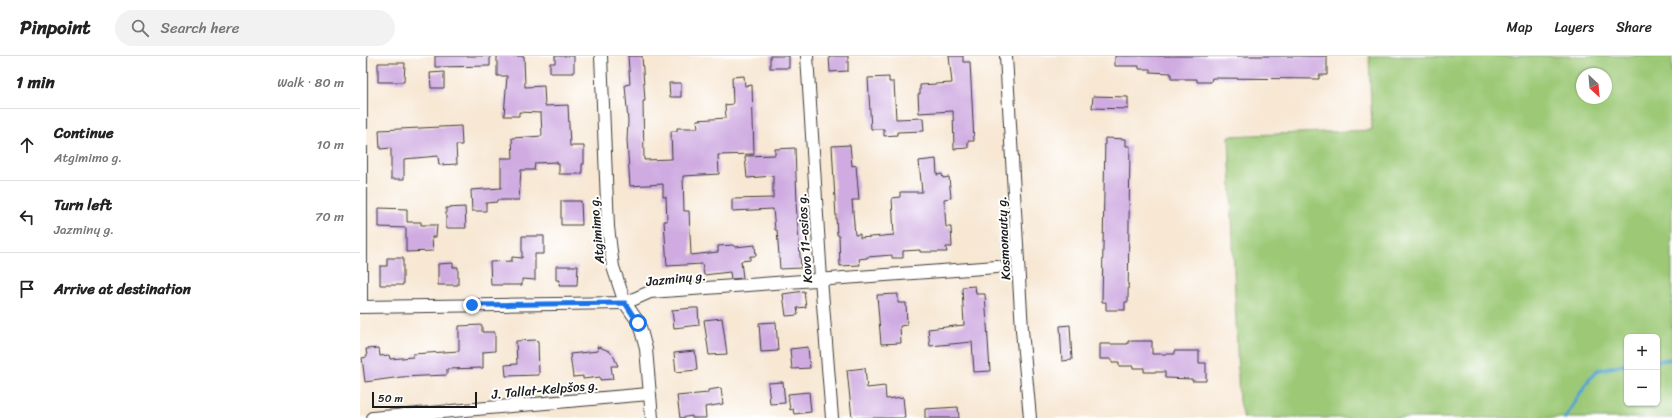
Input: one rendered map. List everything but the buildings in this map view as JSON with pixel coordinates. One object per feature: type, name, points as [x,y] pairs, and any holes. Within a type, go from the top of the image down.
[{"type":"street","points":[[361,56],[361,307]]},
{"type":"street","name":"Atgimimo g.","points":[[601,56],[608,227],[613,268],[625,303],[638,323],[646,349],[652,418]]},
{"type":"street","name":"Kovo 11-osios g.","points":[[807,56],[821,279],[832,418]]},
{"type":"street","name":"Kosmonautų g.","points":[[1006,56],[1022,330],[1030,418]]},
{"type":"street","name":"Jazminų g.","points":[[361,307],[625,303],[650,292],[997,267]]},
{"type":"street","name":"J. Tallat-Kelpšos g.","points":[[372,418],[650,394]]},
{"type":"green space","points":[[1369,56],[1672,56],[1672,418],[1243,418],[1239,401],[1229,136],[1372,130]]},
{"type":"waterway","points":[[1660,361],[1672,359]]},
{"type":"waterway","points":[[1565,418],[1590,378],[1598,370],[1624,365]]},
{"type":"route","points":[[472,305],[625,303],[638,323]]}]
